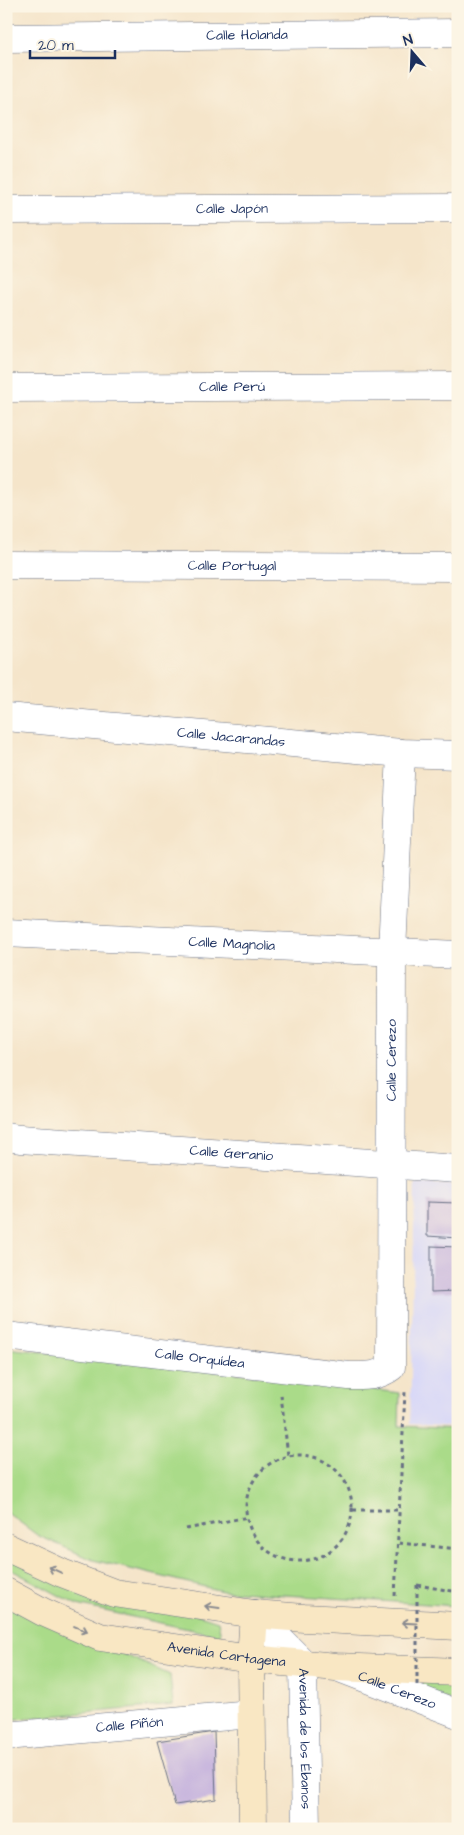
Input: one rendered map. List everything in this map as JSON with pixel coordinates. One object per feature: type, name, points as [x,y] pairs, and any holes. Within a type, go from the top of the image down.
[{"type":"street","name":"Calle Holanda","points":[[6,38],[458,33]]},
{"type":"street","name":"Calle Japón","points":[[6,210],[458,208]]},
{"type":"street","name":"Calle Perú","points":[[6,388],[458,386]]},
{"type":"street","name":"Calle Portugal","points":[[6,565],[458,567]]},
{"type":"street","name":"Calle Jacarandas","points":[[6,718],[401,753],[458,756]]},
{"type":"street","name":"Calle Cerezo","points":[[398,1378],[392,1165],[392,952],[401,753]]},
{"type":"street","name":"Calle Magnolia","points":[[6,933],[458,955]]},
{"type":"street","name":"Calle Geranio","points":[[6,1136],[29,1140],[458,1169]]},
{"type":"street","name":"Calle Orquídea","points":[[6,1336],[349,1376],[370,1376],[383,1372],[398,1378]]},
{"type":"street","points":[[6,1547],[62,1573],[114,1593],[254,1614],[458,1626]]},
{"type":"street","name":"Avenida Cartagena","points":[[6,1592],[43,1612],[100,1637],[251,1659],[336,1667],[458,1672]]},
{"type":"street","points":[[253,1829],[251,1659],[254,1614]]},
{"type":"street","name":"Avenida de los Ébanos","points":[[254,1614],[302,1663],[306,1829]]},
{"type":"street","name":"Calle Cerezo","points":[[336,1667],[458,1714]]},
{"type":"street","name":"Calle Piñón","points":[[6,1736],[251,1714]]},
{"type":"path","points":[[394,1605],[401,1510],[398,1378]]},
{"type":"path","points":[[280,1393],[288,1456]]},
{"type":"path","points":[[302,1455],[316,1458],[334,1468],[347,1484],[352,1497],[353,1510],[350,1525],[343,1538],[333,1549],[320,1557],[290,1560],[276,1555],[263,1547],[254,1535],[246,1506],[249,1492],[255,1479],[264,1469],[275,1461],[288,1456],[302,1455]]},
{"type":"path","points":[[353,1510],[401,1510]]},
{"type":"path","points":[[186,1529],[248,1517]]},
{"type":"path","points":[[399,1543],[458,1549]]},
{"type":"path","points":[[416,1685],[417,1585],[458,1592]]},
{"type":"shaded area","points":[[415,1183],[458,1185],[458,1427],[410,1424]]},
{"type":"green space","points":[[6,1348],[283,1378],[400,1393],[399,1426],[458,1429],[458,1606],[222,1591],[93,1560],[37,1535],[6,1512]]},
{"type":"green space","points":[[6,1551],[218,1621],[221,1636],[77,1605],[6,1567]]},
{"type":"green space","points":[[6,1601],[170,1675],[173,1705],[6,1720]]},
{"type":"green space","points":[[390,1679],[458,1682],[458,1703]]},
{"type":"building","points":[[427,1202],[458,1203],[458,1238],[427,1236]]},
{"type":"building","points":[[431,1246],[458,1247],[458,1291],[431,1292]]},
{"type":"building","points":[[214,1732],[216,1799],[175,1805],[157,1741]]}]
